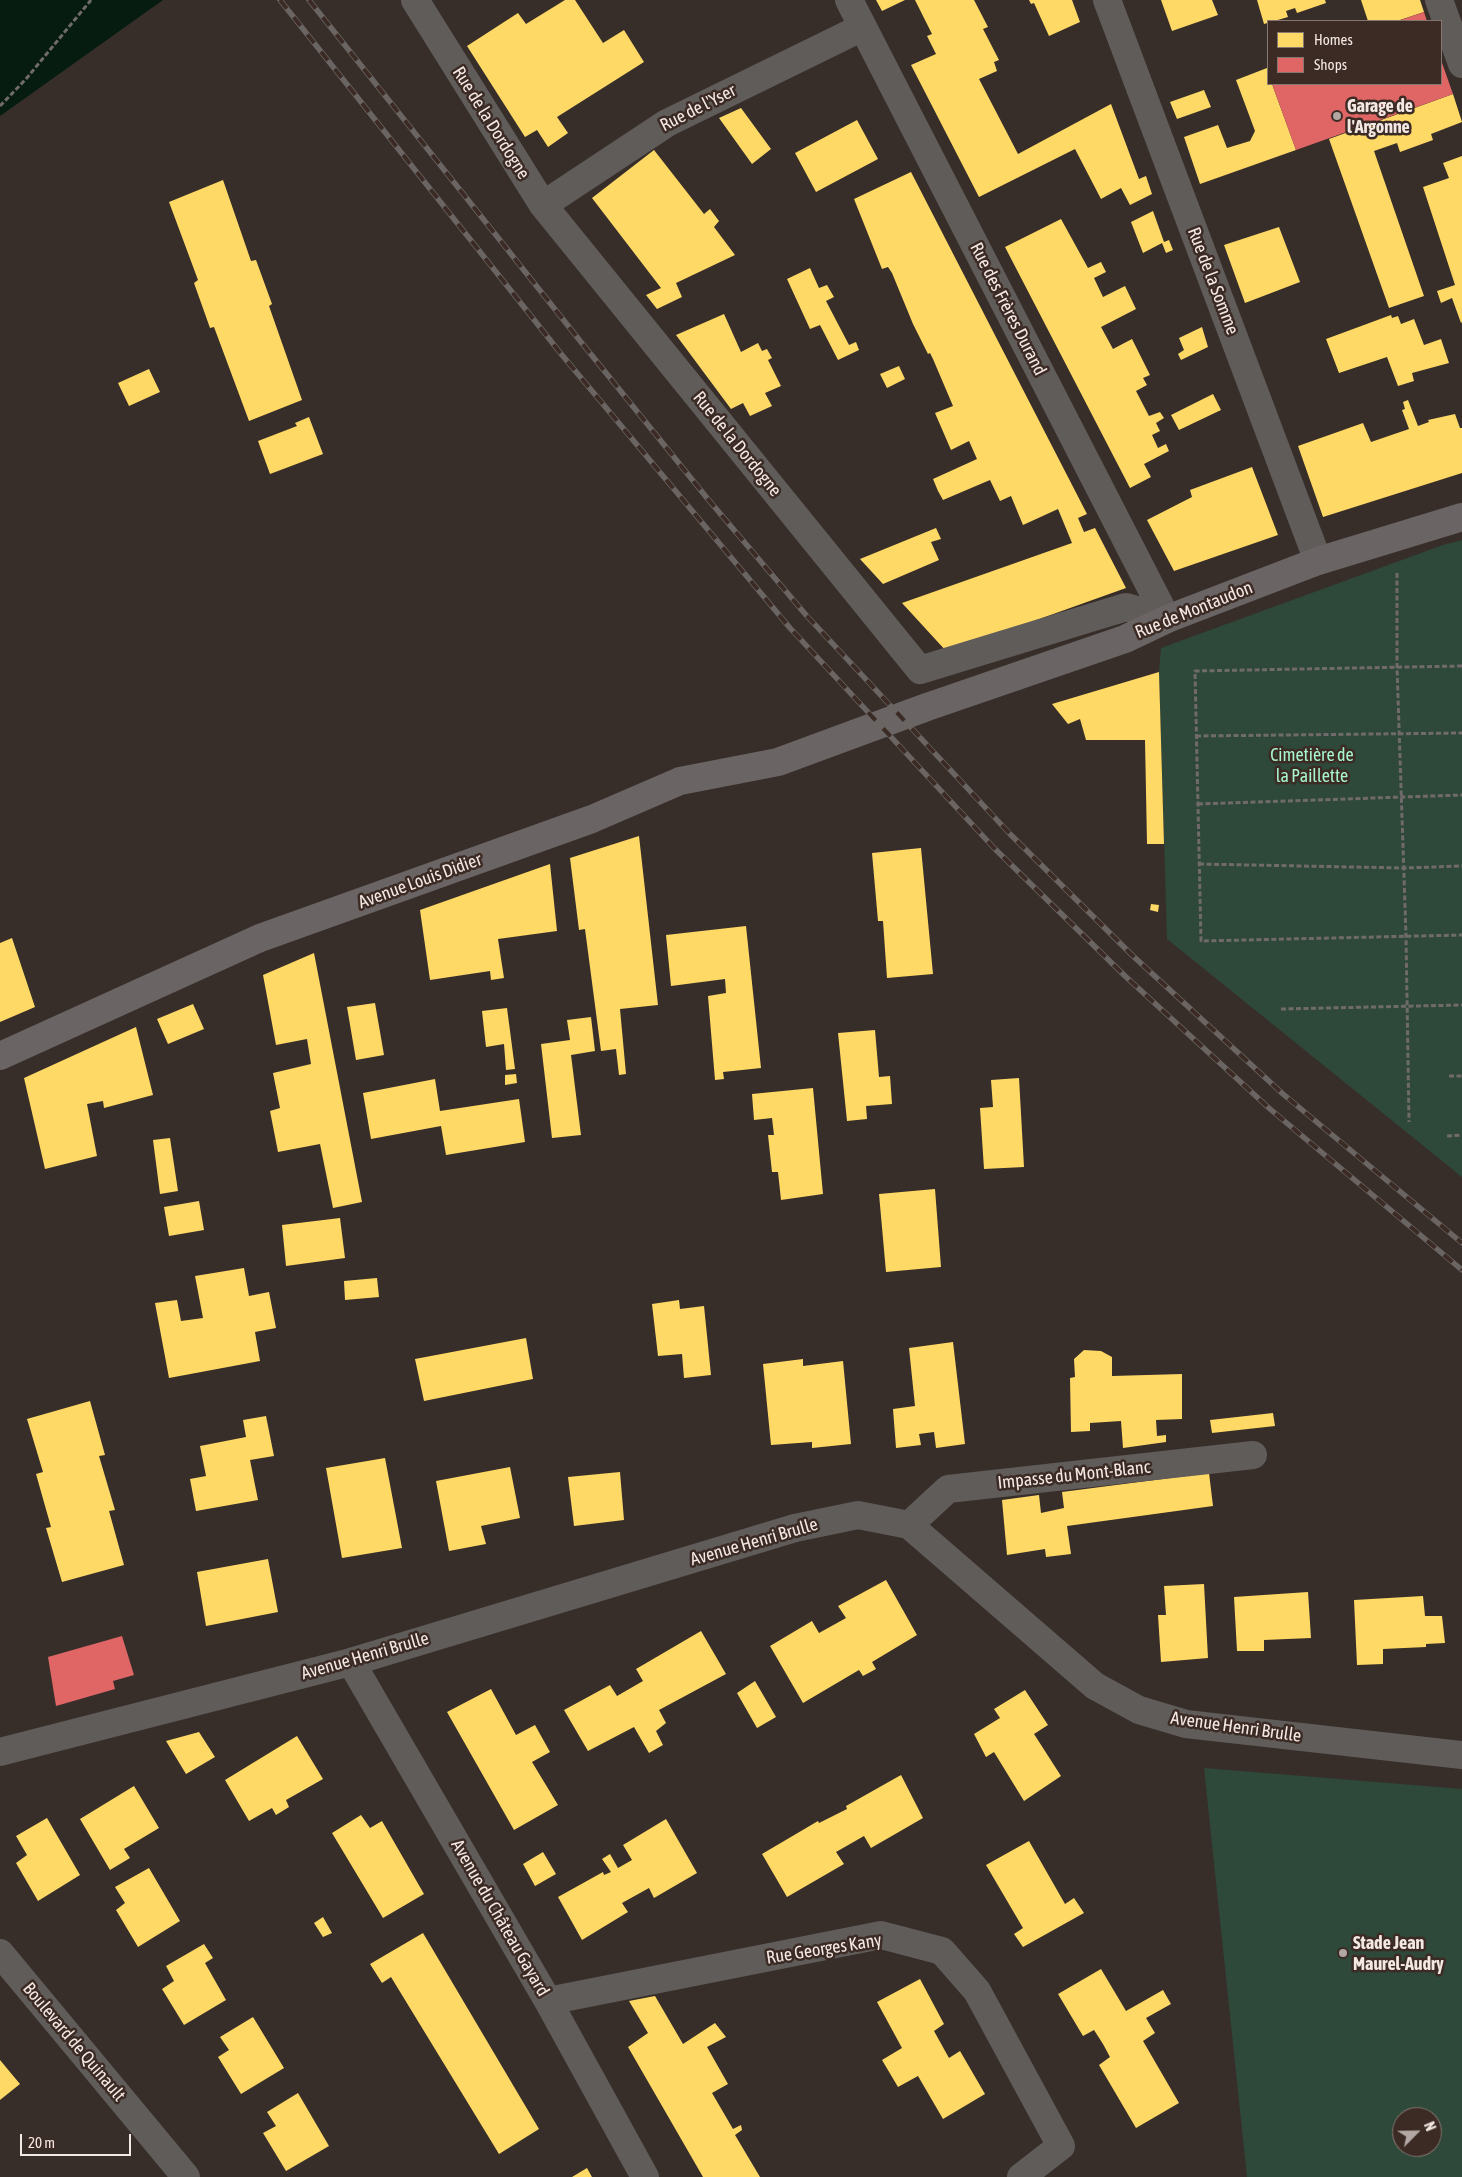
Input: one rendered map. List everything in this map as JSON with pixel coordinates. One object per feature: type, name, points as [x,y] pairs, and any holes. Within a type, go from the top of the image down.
[{"type":"main road","name":"Rue de Montaudon","points":[[850,736],[927,707],[1125,639],[1167,619],[1318,561],[1462,517]]},
{"type":"main road","name":"Avenue Louis Didier","points":[[0,1056],[260,938],[592,819],[680,781],[778,762],[850,736]]},
{"type":"street","name":"Rue de la Dordogne","points":[[415,0],[543,205],[920,670],[1126,607],[1167,619]]},
{"type":"street","name":"Rue des Frères Durand","points":[[849,0],[1167,619]]},
{"type":"street","name":"Rue de la Somme","points":[[1107,0],[1318,561]]},
{"type":"street","points":[[1439,0],[1462,64]]},
{"type":"street","name":"Rue de l'Yser","points":[[543,205],[667,123],[862,27]]},
{"type":"street","name":"Impasse du Mont-Blanc","points":[[910,1525],[948,1489],[1253,1455]]},
{"type":"street","name":"Avenue Henri Brulle","points":[[0,1752],[351,1662],[795,1528],[858,1515],[910,1525],[1095,1686],[1139,1710],[1186,1724],[1462,1755]]},
{"type":"street","name":"Avenue du Château Gayard","points":[[351,1662],[548,2001],[645,2177]]},
{"type":"street","name":"Rue Georges Kany","points":[[548,2001],[881,1935],[942,1951],[977,1992],[1061,2146],[1021,2177]]},
{"type":"street","name":"Boulevard de Quinault","points":[[0,1953],[186,2177]]},
{"type":"path","points":[[0,106],[26,79],[91,0]]},
{"type":"path","points":[[1405,570],[1397,573],[1397,667],[1406,936],[1409,1122]]},
{"type":"path","points":[[1462,666],[1195,671],[1201,941],[1462,935]]},
{"type":"path","points":[[1196,736],[1462,733]]},
{"type":"path","points":[[1198,804],[1462,795]]},
{"type":"path","points":[[1199,864],[1404,868],[1462,866]]},
{"type":"path","points":[[1281,1009],[1462,1005]]},
{"type":"path","points":[[1449,1076],[1462,1076]]},
{"type":"path","points":[[1447,1136],[1462,1135]]},
{"type":"green space","name":"Cimetière de la Paillette","points":[[1462,540],[1462,1177],[1167,939],[1159,672],[1161,648],[1443,545]]},
{"type":"green space","name":"Stade Jean Maurel-Audry","points":[[1204,1768],[1462,1789],[1462,2177],[1247,2177]]},
{"type":"shaded area","points":[[0,0],[163,0],[0,116]]},
{"type":"building: Homes","points":[[565,0],[575,0],[603,43],[624,30],[644,62],[557,117],[568,133],[548,147],[537,130],[525,137],[467,46],[518,13],[526,24]]},
{"type":"building: Homes","points":[[876,0],[905,0],[882,11]]},
{"type":"building: Homes","points":[[915,0],[974,0],[988,27],[983,29],[999,60],[994,62],[997,71],[979,79],[1018,154],[1111,104],[1139,179],[1146,176],[1152,194],[1130,205],[1121,188],[1101,199],[1075,149],[979,197],[911,65],[936,54],[927,36],[932,34]]},
{"type":"building: Homes","points":[[1029,0],[1072,0],[1080,22],[1049,36],[1034,3],[1031,4]]},
{"type":"building: Homes","points":[[1161,0],[1212,0],[1218,15],[1172,31]]},
{"type":"building: Homes","points":[[1257,0],[1325,0],[1326,3],[1297,13],[1295,8],[1286,11],[1288,17],[1278,20],[1267,20],[1267,23],[1264,24]]},
{"type":"building: Homes","points":[[1361,0],[1420,0],[1424,12],[1400,20],[1368,20]]},
{"type":"building: Homes","points":[[1267,68],[1267,85],[1272,85],[1296,150],[1200,184],[1184,137],[1218,125],[1227,148],[1250,141],[1255,131],[1236,80]]},
{"type":"building: Homes","points":[[1204,90],[1211,107],[1177,119],[1170,102]]},
{"type":"building: Homes","points":[[1453,94],[1462,122],[1431,134],[1433,140],[1400,152],[1397,143],[1374,151],[1424,296],[1389,308],[1329,139]]},
{"type":"building: Homes","points":[[741,108],[771,149],[752,164],[719,118]]},
{"type":"building: Homes","points":[[857,120],[878,159],[816,192],[795,153]]},
{"type":"building: Homes","points":[[654,150],[704,214],[710,209],[719,221],[714,227],[735,255],[676,283],[682,297],[657,309],[646,295],[661,288],[592,198]]},
{"type":"building: Homes","points":[[1462,156],[1461,323],[1452,298],[1441,303],[1437,291],[1455,285],[1423,187],[1449,178],[1443,163]]},
{"type":"building: Homes","points":[[911,172],[1087,514],[1078,518],[1084,532],[1095,528],[1126,588],[947,652],[902,603],[1072,543],[1058,509],[1023,525],[1011,496],[1000,501],[990,480],[943,500],[938,491],[933,479],[977,459],[969,441],[951,450],[935,413],[953,406],[933,359],[930,353],[928,354],[913,324],[892,273],[888,267],[882,269],[854,199]]},
{"type":"building: Homes","points":[[223,180],[251,261],[256,260],[272,304],[269,306],[302,400],[249,421],[214,327],[210,328],[194,283],[198,280],[169,202]]},
{"type":"building: Homes","points":[[1153,211],[1164,242],[1169,240],[1173,250],[1166,253],[1162,243],[1143,253],[1131,222]]},
{"type":"building: Homes","points":[[1061,219],[1088,268],[1101,262],[1106,272],[1094,278],[1103,297],[1125,286],[1136,309],[1101,327],[1113,349],[1132,339],[1150,375],[1143,378],[1147,385],[1136,391],[1149,416],[1160,412],[1164,418],[1156,423],[1160,431],[1152,435],[1158,448],[1166,444],[1169,451],[1144,464],[1151,477],[1130,488],[1005,247]]},
{"type":"building: Homes","points":[[1279,227],[1300,282],[1245,303],[1224,245]]},
{"type":"building: Homes","points":[[810,268],[819,288],[827,285],[834,297],[826,301],[849,345],[856,342],[859,350],[838,360],[820,325],[810,329],[787,279]]},
{"type":"building: Homes","points":[[724,314],[741,352],[758,343],[762,351],[767,349],[772,358],[768,360],[781,386],[765,393],[772,406],[750,416],[743,403],[731,409],[676,335]]},
{"type":"building: Homes","points":[[1391,315],[1392,318],[1398,316],[1401,324],[1414,319],[1424,345],[1441,339],[1449,363],[1412,373],[1414,381],[1398,386],[1387,357],[1339,373],[1326,339]]},
{"type":"building: Homes","points":[[1202,327],[1208,347],[1181,360],[1178,354],[1184,350],[1179,338]]},
{"type":"building: Homes","points":[[899,366],[905,379],[887,388],[880,374]]},
{"type":"building: Homes","points":[[149,369],[160,392],[129,406],[118,383]]},
{"type":"building: Homes","points":[[1213,394],[1221,410],[1179,430],[1171,415]]},
{"type":"building: Homes","points":[[1408,400],[1418,426],[1429,422],[1428,420],[1455,414],[1460,428],[1462,428],[1462,473],[1323,517],[1298,446],[1363,423],[1371,442],[1409,429],[1402,410],[1405,409],[1403,402]]},
{"type":"building: Homes","points":[[309,417],[323,454],[270,474],[258,441],[297,426],[295,423]]},
{"type":"building: Homes","points":[[1252,467],[1278,535],[1174,571],[1147,520],[1192,497],[1190,490]]},
{"type":"building: Homes","points":[[936,528],[941,539],[931,542],[939,560],[883,584],[860,559]]},
{"type":"building: Homes","points":[[1159,672],[1164,844],[1147,844],[1145,740],[1086,740],[1080,719],[1068,724],[1052,704]]},
{"type":"building: Homes","points":[[639,836],[658,1005],[620,1009],[626,1074],[619,1075],[616,1049],[601,1051],[585,929],[579,930],[570,858]]},
{"type":"building: Homes","points":[[921,848],[933,974],[887,978],[883,921],[878,921],[872,853]]},
{"type":"building: Homes","points":[[550,864],[557,931],[498,939],[504,978],[491,980],[490,971],[430,980],[420,910]]},
{"type":"building: Homes","points":[[1151,904],[1159,905],[1158,912],[1150,910]]},
{"type":"building: Homes","points":[[746,926],[761,1068],[723,1072],[724,1079],[715,1080],[708,996],[726,993],[725,979],[671,986],[666,935]]},
{"type":"building: Homes","points":[[12,938],[35,1007],[0,1022],[0,943]]},
{"type":"building: Homes","points":[[314,953],[362,1202],[333,1208],[320,1144],[278,1152],[270,1111],[280,1108],[273,1073],[311,1064],[307,1039],[276,1045],[263,975]]},
{"type":"building: Homes","points":[[375,1003],[384,1055],[356,1060],[347,1007]]},
{"type":"building: Homes","points":[[193,1004],[204,1029],[168,1044],[157,1019]]},
{"type":"building: Homes","points":[[507,1008],[515,1069],[506,1070],[504,1044],[486,1047],[482,1011]]},
{"type":"building: Homes","points":[[591,1017],[595,1051],[571,1055],[581,1135],[552,1138],[541,1044],[570,1040],[567,1020]]},
{"type":"building: Homes","points":[[136,1027],[153,1095],[104,1108],[103,1101],[87,1104],[97,1156],[45,1169],[24,1078]]},
{"type":"building: Homes","points":[[875,1030],[879,1077],[890,1076],[892,1104],[866,1106],[867,1119],[847,1121],[838,1033]]},
{"type":"building: Homes","points":[[516,1074],[517,1083],[505,1085],[505,1075]]},
{"type":"building: Homes","points":[[1019,1078],[1024,1167],[984,1169],[980,1108],[993,1107],[991,1080]]},
{"type":"building: Homes","points":[[435,1079],[440,1111],[519,1099],[525,1142],[446,1155],[441,1126],[371,1139],[363,1093]]},
{"type":"building: Homes","points":[[813,1088],[823,1194],[781,1200],[778,1172],[772,1172],[768,1135],[774,1135],[772,1118],[754,1120],[752,1094]]},
{"type":"building: Homes","points":[[170,1138],[178,1191],[160,1194],[153,1140]]},
{"type":"building: Homes","points":[[935,1189],[941,1267],[886,1272],[879,1194]]},
{"type":"building: Homes","points":[[199,1201],[204,1230],[169,1236],[164,1207]]},
{"type":"building: Homes","points":[[340,1218],[345,1258],[286,1266],[282,1225]]},
{"type":"building: Homes","points":[[244,1268],[249,1296],[269,1292],[276,1328],[255,1332],[260,1361],[169,1378],[155,1303],[177,1300],[181,1321],[203,1318],[195,1276]]},
{"type":"building: Homes","points":[[377,1278],[379,1297],[345,1300],[344,1281]]},
{"type":"building: Homes","points":[[679,1300],[680,1309],[704,1306],[711,1375],[684,1378],[682,1354],[658,1356],[652,1304]]},
{"type":"building: Homes","points":[[526,1338],[533,1379],[424,1401],[415,1359]]},
{"type":"building: Homes","points":[[953,1342],[965,1444],[936,1448],[934,1432],[919,1434],[921,1445],[896,1448],[893,1409],[915,1406],[909,1348]]},
{"type":"building: Homes","points":[[1084,1350],[1101,1351],[1112,1357],[1112,1376],[1182,1374],[1182,1419],[1156,1420],[1157,1436],[1166,1435],[1166,1442],[1123,1448],[1121,1421],[1090,1423],[1090,1431],[1071,1432],[1070,1378],[1075,1377],[1074,1359]]},
{"type":"building: Homes","points":[[803,1359],[803,1366],[843,1361],[851,1444],[812,1448],[812,1442],[771,1445],[763,1364]]},
{"type":"building: Homes","points":[[90,1401],[105,1455],[99,1456],[115,1510],[109,1511],[124,1565],[62,1582],[46,1528],[51,1527],[36,1474],[43,1472],[27,1419]]},
{"type":"building: Homes","points":[[1273,1413],[1275,1426],[1212,1433],[1210,1420]]},
{"type":"building: Homes","points":[[266,1416],[274,1456],[250,1460],[258,1500],[196,1511],[190,1479],[206,1476],[200,1446],[246,1437],[243,1420]]},
{"type":"building: Homes","points":[[385,1458],[402,1548],[342,1558],[326,1468]]},
{"type":"building: Homes","points":[[510,1467],[520,1518],[481,1526],[486,1544],[449,1551],[436,1481]]},
{"type":"building: Homes","points":[[620,1472],[624,1520],[574,1526],[568,1477]]},
{"type":"building: Homes","points":[[1209,1473],[1213,1506],[1067,1526],[1071,1554],[1046,1557],[1045,1549],[1007,1555],[1002,1500],[1039,1495],[1041,1513],[1064,1508],[1062,1492]]},
{"type":"building: Homes","points":[[268,1559],[278,1612],[206,1626],[197,1572]]},
{"type":"building: Homes","points":[[886,1580],[917,1635],[872,1662],[876,1669],[863,1676],[859,1670],[803,1703],[770,1646],[812,1621],[819,1633],[846,1618],[838,1606]]},
{"type":"building: Homes","points":[[1204,1584],[1208,1658],[1161,1662],[1158,1615],[1166,1615],[1164,1586]]},
{"type":"building: Homes","points":[[1308,1592],[1311,1638],[1264,1640],[1264,1651],[1237,1651],[1234,1597]]},
{"type":"building: Homes","points":[[1423,1596],[1425,1616],[1442,1616],[1445,1643],[1426,1644],[1426,1647],[1383,1649],[1383,1664],[1357,1665],[1354,1600]]},
{"type":"building: Homes","points":[[701,1631],[726,1674],[659,1710],[666,1723],[656,1731],[663,1745],[649,1753],[634,1727],[588,1751],[564,1710],[610,1685],[617,1696],[643,1681],[636,1669]]},
{"type":"building: Homes","points":[[755,1681],[776,1717],[757,1728],[737,1693]]},
{"type":"building: Homes","points":[[491,1689],[516,1735],[535,1725],[550,1752],[532,1762],[558,1805],[514,1830],[447,1712]]},
{"type":"building: Homes","points":[[1025,1690],[1048,1725],[1034,1734],[1061,1776],[1024,1801],[994,1752],[986,1757],[974,1734],[1000,1718],[994,1709]]},
{"type":"building: Homes","points":[[199,1732],[215,1757],[186,1774],[166,1741]]},
{"type":"building: Homes","points":[[297,1736],[323,1779],[286,1800],[289,1807],[276,1815],[272,1808],[249,1821],[225,1780]]},
{"type":"building: Homes","points":[[901,1775],[923,1818],[871,1848],[864,1836],[836,1852],[844,1864],[787,1897],[762,1854],[818,1821],[819,1823],[847,1809],[846,1806]]},
{"type":"building: Homes","points":[[134,1786],[159,1828],[124,1849],[130,1858],[110,1870],[80,1819]]},
{"type":"building: Homes","points":[[361,1815],[370,1828],[382,1821],[424,1894],[383,1918],[332,1833]]},
{"type":"building: Homes","points":[[47,1818],[80,1875],[38,1901],[16,1863],[27,1855],[16,1836]]},
{"type":"building: Homes","points":[[666,1819],[697,1873],[654,1898],[649,1888],[622,1903],[628,1912],[582,1940],[558,1897],[603,1872],[604,1875],[611,1872],[602,1859],[610,1854],[618,1868],[632,1860],[623,1845]]},
{"type":"building: Homes","points":[[1029,1841],[1065,1904],[1074,1898],[1084,1913],[1023,1947],[1014,1934],[1023,1928],[986,1865]]},
{"type":"building: Homes","points":[[543,1852],[556,1874],[535,1886],[523,1864]]},
{"type":"building: Homes","points":[[149,1868],[180,1921],[138,1947],[116,1910],[125,1903],[115,1887]]},
{"type":"building: Homes","points":[[323,1917],[332,1933],[323,1937],[314,1923]]},
{"type":"building: Homes","points":[[423,1933],[539,2129],[499,2154],[391,1977],[382,1983],[370,1964]]},
{"type":"building: Homes","points":[[204,1944],[213,1958],[205,1963],[226,2000],[184,2025],[162,1989],[174,1981],[166,1966]]},
{"type":"building: Homes","points":[[1101,1969],[1126,2011],[1163,1990],[1171,2004],[1146,2018],[1155,2033],[1143,2041],[1179,2103],[1136,2128],[1099,2065],[1110,2057],[1103,2044],[1094,2030],[1083,2036],[1058,1994]]},
{"type":"building: Homes","points":[[920,1979],[944,2024],[934,2031],[949,2058],[960,2051],[985,2094],[943,2119],[918,2076],[898,2087],[882,2060],[902,2048],[877,2002]]},
{"type":"building: Homes","points":[[655,1996],[683,2044],[715,2023],[726,2037],[707,2047],[728,2084],[712,2093],[733,2129],[741,2125],[742,2130],[735,2135],[760,2177],[703,2177],[628,2047],[648,2033],[629,2001]]},
{"type":"building: Homes","points":[[253,2017],[284,2068],[241,2094],[218,2057],[229,2050],[220,2037]]},
{"type":"building: Homes","points":[[0,2060],[20,2084],[0,2100]]},
{"type":"building: Homes","points":[[298,2093],[329,2146],[286,2171],[263,2133],[276,2126],[267,2112]]},
{"type":"building: Homes","points":[[587,2168],[592,2177],[572,2177]]},
{"type":"building: Shops","points":[[1424,12],[1427,20],[1401,20]]},
{"type":"building: Shops","name":"Garage de l'Argonne","points":[[1442,63],[1453,94],[1296,150],[1272,85],[1442,85]]},
{"type":"building: Shops","points":[[122,1636],[134,1675],[113,1681],[115,1689],[56,1706],[48,1657]]},
{"type":"railway","points":[[280,0],[562,355],[790,628],[994,848],[1125,976],[1270,1109],[1462,1270]]},
{"type":"railway","points":[[309,0],[707,498],[806,615],[1010,834],[1133,956],[1283,1094],[1462,1243]]},
{"type":"place","name":"Garage de l'Argonne","points":[[1337,116]]},
{"type":"place","name":"Stade Jean Maurel-Audry","points":[[1343,1953]]}]
